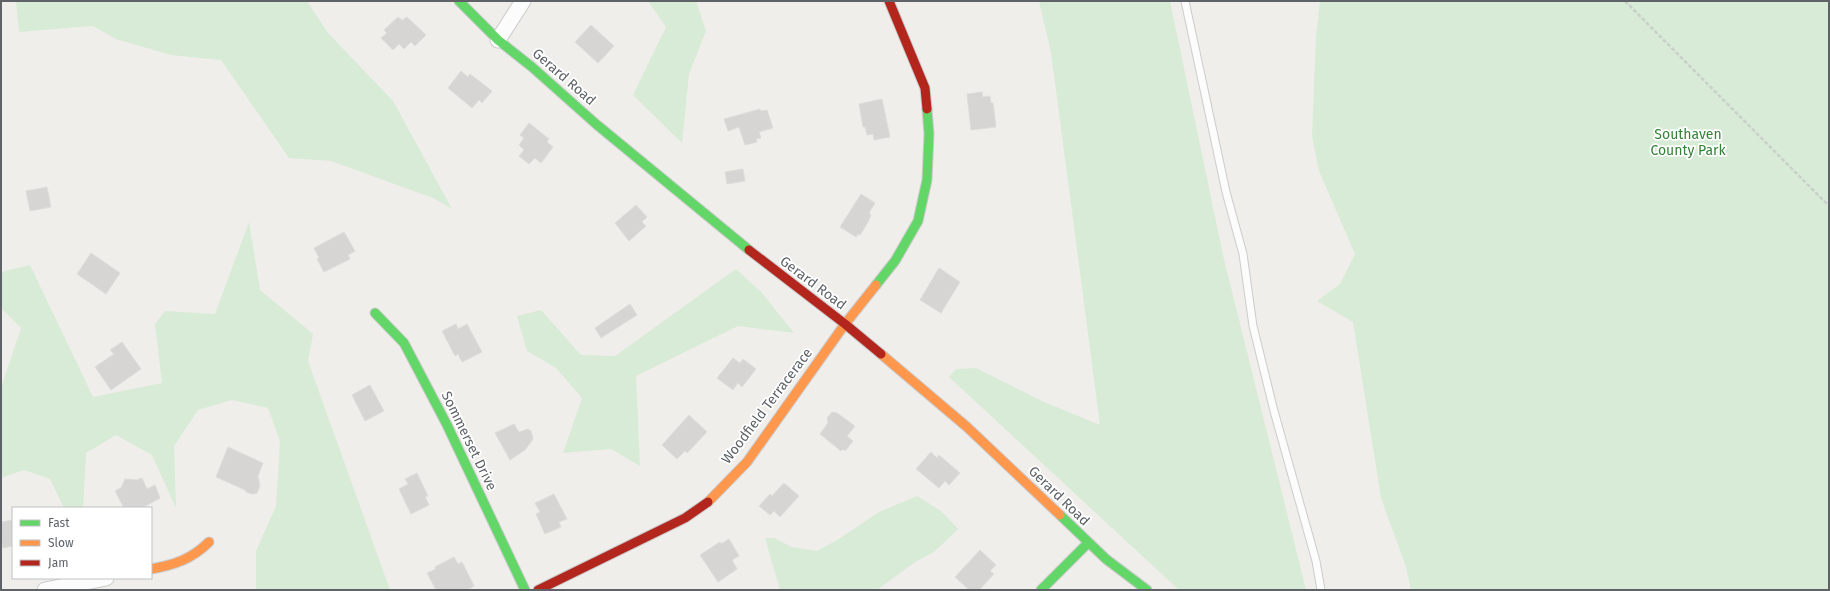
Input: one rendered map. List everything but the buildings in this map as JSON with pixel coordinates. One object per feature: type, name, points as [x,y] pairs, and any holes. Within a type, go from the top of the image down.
[{"type":"street","name":"Gerard Road","points":[[459,1],[498,40],[772,269],[845,324],[967,427],[1088,543],[1106,559],[1147,590]]},
{"type":"street","points":[[498,40],[523,1]]},
{"type":"street","name":"Woodfield Terracerace","points":[[538,590],[685,518],[708,502],[747,462],[845,324],[895,260],[918,221],[927,180],[929,134],[925,88],[890,1]]},
{"type":"street","name":"Sommerset Drive","points":[[375,313],[404,343],[447,425],[525,590]]},
{"type":"street","points":[[152,569],[181,563],[192,558],[209,542]]},
{"type":"street","points":[[1041,590],[1088,543]]},
{"type":"street","points":[[45,590],[101,579]]},
{"type":"lane","points":[[1185,1],[1226,192],[1243,254],[1253,326],[1274,411],[1316,561],[1321,590]]},
{"type":"path","points":[[1625,1],[1829,206]]},
{"type":"green space","points":[[16,1],[307,1],[328,33],[393,101],[452,209],[433,198],[331,161],[289,158],[221,60],[171,55],[116,39],[93,26],[19,32]]},
{"type":"green space","points":[[648,1],[696,1],[706,31],[689,74],[682,143],[633,95],[666,27]]},
{"type":"green space","points":[[1039,1],[1170,1],[1223,255],[1306,590],[1179,590],[949,377],[956,369],[976,368],[1044,402],[1100,425],[1051,52]]},
{"type":"green space","name":"Southaven County Park","points":[[1320,1],[1829,1],[1829,590],[1411,590],[1406,567],[1381,498],[1353,322],[1317,301],[1340,284],[1355,254],[1319,171],[1312,136],[1316,36]]},
{"type":"green space","points":[[249,222],[260,290],[313,334],[308,361],[390,590],[256,590],[256,551],[276,506],[280,441],[268,408],[232,400],[198,410],[174,446],[176,508],[152,455],[116,435],[86,453],[83,507],[64,507],[50,479],[24,470],[1,478],[1,388],[21,328],[1,308],[1,272],[30,265],[93,397],[162,383],[155,324],[165,311],[215,314]]},
{"type":"green space","points":[[736,269],[762,293],[794,333],[738,326],[636,376],[640,466],[611,449],[563,453],[582,398],[556,368],[527,351],[517,316],[541,310],[581,355],[615,356]]},
{"type":"green space","points":[[917,496],[941,511],[958,529],[934,552],[915,562],[877,590],[780,590],[765,538],[774,538],[792,547],[817,551],[839,539],[879,512]]},
{"type":"traffic: fast","points":[[459,1],[498,40],[532,67],[596,124],[749,250]]},
{"type":"traffic: fast","points":[[876,285],[895,261],[918,221],[927,180],[929,134],[927,109]]},
{"type":"traffic: fast","points":[[375,313],[404,343],[447,425],[525,590]]},
{"type":"traffic: fast","points":[[1060,515],[1106,559],[1147,590]]},
{"type":"traffic: fast","points":[[1041,590],[1088,543]]},
{"type":"traffic: slow","points":[[708,502],[747,462],[845,324],[876,285]]},
{"type":"traffic: slow","points":[[881,354],[967,427],[1060,515]]},
{"type":"traffic: slow","points":[[152,569],[189,557],[209,542]]},
{"type":"traffic: jam","points":[[889,1],[925,88],[927,109]]},
{"type":"traffic: jam","points":[[749,250],[845,324],[881,354]]},
{"type":"traffic: jam","points":[[538,590],[685,518],[708,502]]}]
